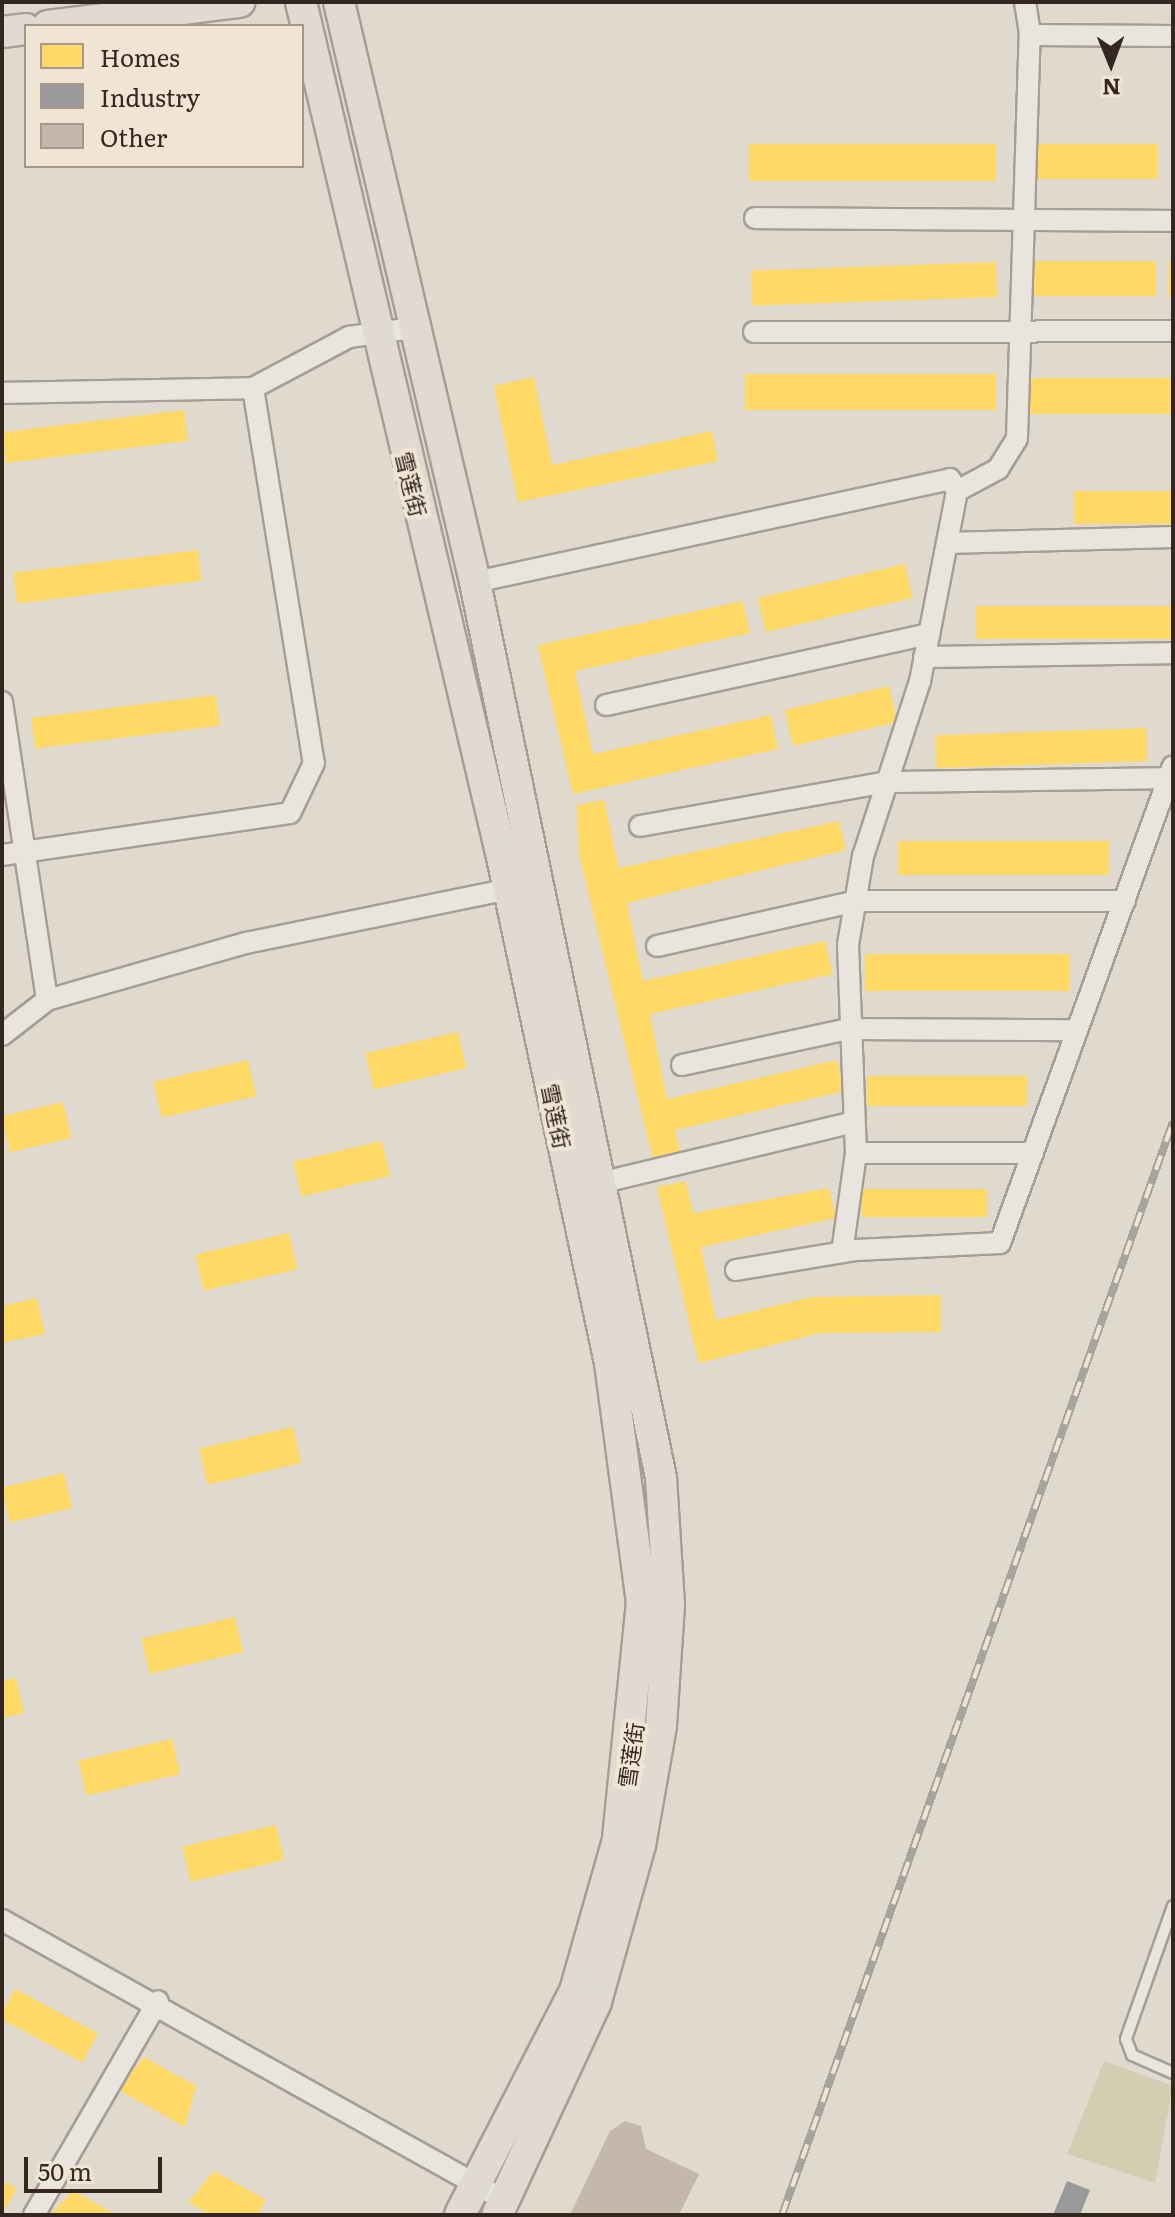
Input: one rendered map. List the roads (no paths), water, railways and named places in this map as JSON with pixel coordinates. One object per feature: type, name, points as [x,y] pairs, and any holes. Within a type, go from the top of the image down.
[{"type":"main road","points":[[64,24],[239,2]]},
{"type":"main road","name":"雪莲街","points":[[301,2],[376,333],[509,889],[613,1377],[642,1602],[636,1723],[610,1870],[575,1991],[460,2215]]},
{"type":"main road","name":"雪莲街","points":[[339,2],[412,328],[475,582],[604,1182],[661,1478],[669,1605],[661,1726],[640,1845],[596,2002],[500,2207]]},
{"type":"main road","points":[[2,32],[24,29]]},
{"type":"street","points":[[957,491],[998,469],[1017,438],[1030,35],[1025,2]]},
{"type":"street","points":[[1030,35],[1173,36]]},
{"type":"street","points":[[755,218],[1173,221]]},
{"type":"street","points":[[2,393],[253,388],[349,337],[412,328]]},
{"type":"street","points":[[754,332],[1173,331]]},
{"type":"street","points":[[2,855],[290,813],[313,751],[253,388]]},
{"type":"street","points":[[475,582],[950,479],[957,491],[924,657],[856,901],[848,1029],[856,1153],[842,1252]]},
{"type":"street","points":[[947,543],[1173,537]]},
{"type":"street","points":[[606,705],[929,634]]},
{"type":"street","points":[[924,657],[1173,653]]},
{"type":"street","points":[[2,702],[47,1000]]},
{"type":"street","points":[[640,826],[887,782],[1171,772],[1000,1243],[842,1252],[736,1270]]},
{"type":"street","points":[[2,1035],[47,1000],[246,943],[540,883]]},
{"type":"street","points":[[657,946],[856,901],[1125,901]]},
{"type":"street","points":[[682,1065],[848,1029],[1077,1030]]},
{"type":"street","points":[[604,1182],[853,1122]]},
{"type":"street","points":[[856,1153],[1033,1153]]},
{"type":"street","points":[[2,1920],[158,2001],[476,2184],[500,2207]]},
{"type":"street","points":[[34,2215],[158,2001]]},
{"type":"lane","points":[[1173,1906],[1126,2039],[1132,2055],[1173,2073]]},
{"type":"railway","points":[[782,2215],[1173,1122]]}]
